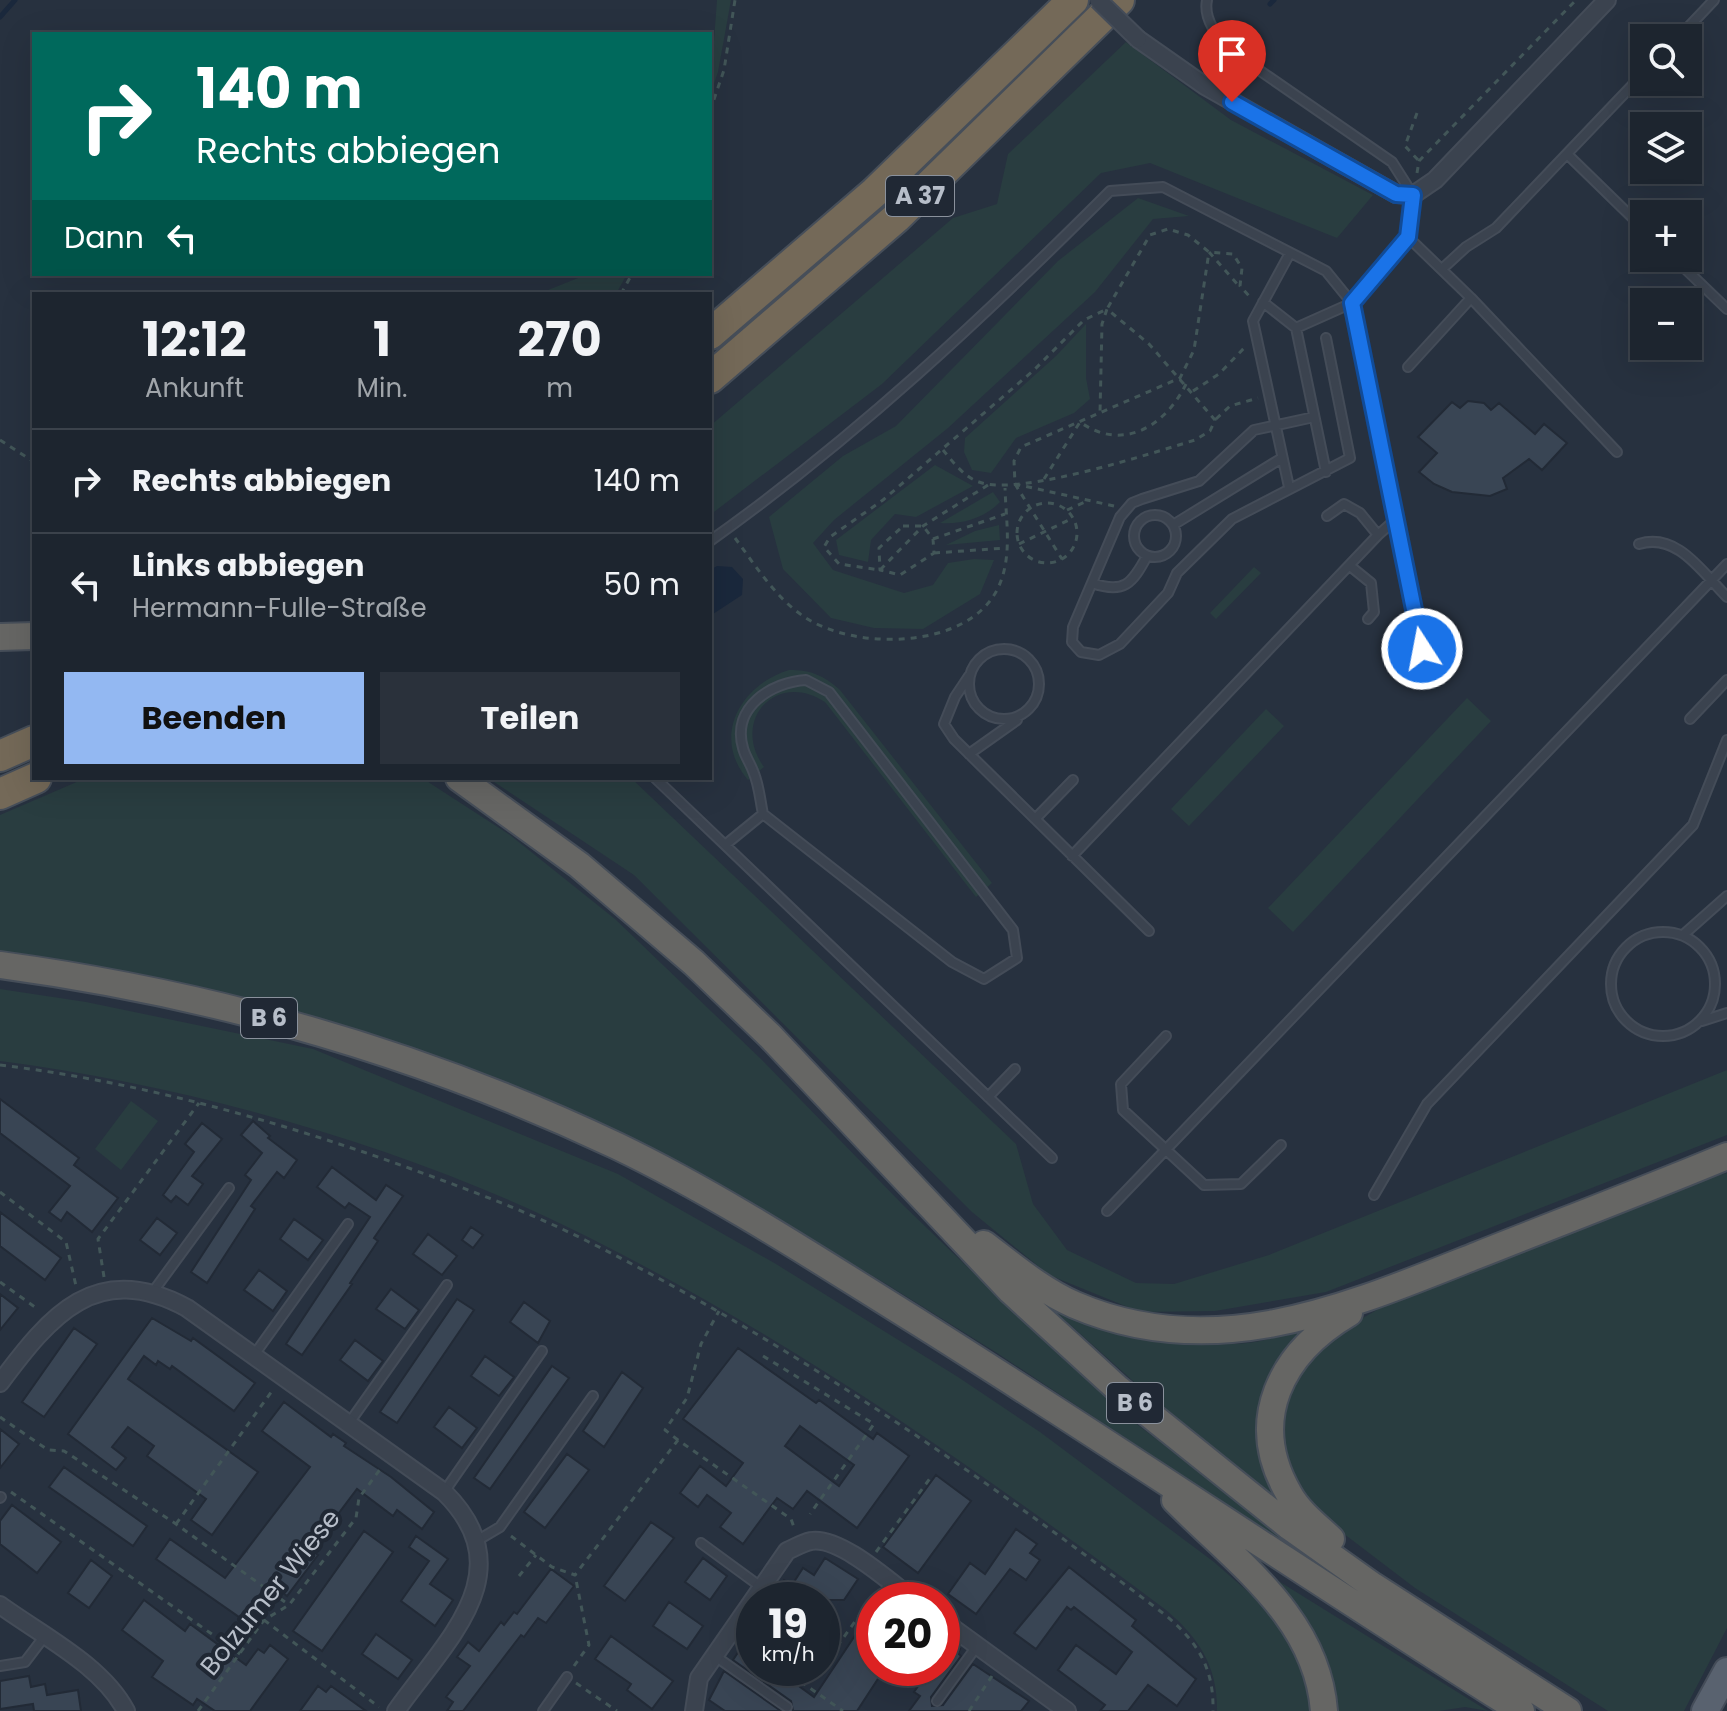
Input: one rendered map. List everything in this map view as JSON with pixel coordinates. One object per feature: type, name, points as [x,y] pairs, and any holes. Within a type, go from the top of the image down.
[{"type":"highway","name":"A 37","points":[[712,332],[875,192],[1073,0]]},
{"type":"highway","name":"A 37","points":[[712,376],[896,218],[1119,0]]},
{"type":"highway","points":[[0,637],[32,636]]},
{"type":"highway","points":[[0,756],[32,742]]},
{"type":"highway","points":[[0,794],[32,780]]},
{"type":"highway","name":"B 6","points":[[462,780],[579,865],[694,963],[920,1193],[1011,1291],[1118,1389],[1290,1527],[1373,1586],[1568,1711]]},
{"type":"highway","name":"B 6","points":[[0,965],[108,981],[342,1038],[528,1106],[691,1183],[769,1228],[1139,1463],[1521,1711]]},
{"type":"highway","points":[[920,1193],[1039,1286],[1084,1308],[1141,1325],[1176,1331],[1249,1330],[1297,1320],[1391,1290],[1727,1156]]},
{"type":"highway","points":[[1693,1170],[1727,1163]]},
{"type":"highway","points":[[1373,1586],[1290,1495],[1274,1452],[1271,1430],[1281,1380],[1293,1357],[1318,1333],[1391,1290]]},
{"type":"highway","points":[[1139,1463],[1272,1594],[1292,1620],[1317,1671],[1324,1711]]},
{"type":"main road","points":[[1705,1711],[1727,1671]]},
{"type":"street","points":[[1098,0],[1138,39],[1205,86],[1396,194],[1413,195],[1435,180],[1607,0]]},
{"type":"street","points":[[0,1383],[51,1320],[80,1300],[107,1292],[152,1294],[187,1308],[444,1492],[460,1507],[478,1540],[481,1574],[476,1593],[396,1711]]},
{"type":"street","points":[[766,1582],[787,1551],[813,1540],[835,1545],[890,1582]]},
{"type":"street","points":[[0,1605],[108,1686],[126,1711]]},
{"type":"street","points":[[694,1711],[699,1678],[736,1624]]},
{"type":"street","points":[[960,1633],[1067,1711]]},
{"type":"lane","points":[[1207,0],[1206,7],[1214,33],[1230,50],[1392,162],[1413,195],[1408,237],[1352,303],[1296,328]]},
{"type":"lane","points":[[1691,24],[1714,0]]},
{"type":"lane","points":[[1442,269],[1466,247],[1496,228],[1630,88]]},
{"type":"lane","points":[[1567,154],[1630,215]]},
{"type":"lane","points":[[712,540],[802,475],[990,311],[1110,191],[1163,187],[1326,271],[1352,303],[1422,649]]},
{"type":"lane","points":[[1408,237],[1471,298],[1617,452]]},
{"type":"lane","points":[[1289,487],[1253,321],[1290,253]]},
{"type":"lane","points":[[1689,272],[1727,309]]},
{"type":"lane","points":[[1408,367],[1471,298]]},
{"type":"lane","points":[[1263,302],[1296,328],[1326,472]]},
{"type":"lane","points":[[1314,417],[1245,437],[1199,481],[1154,495],[1128,508],[1115,529],[1073,627],[1072,642],[1081,652],[1099,655],[1120,644],[1168,593],[1177,573],[1232,519],[1350,458],[1326,338]]},
{"type":"lane","points":[[1173,525],[1282,458]]},
{"type":"lane","points":[[1153,515],[1154,495]]},
{"type":"lane","points":[[1327,516],[1344,504],[1360,513],[1378,535]]},
{"type":"lane","points":[[1153,515],[1164,517],[1173,525],[1176,538],[1171,550],[1160,557],[1147,556],[1138,549],[1134,538],[1137,525],[1153,515]]},
{"type":"lane","points":[[1072,856],[1395,520]]},
{"type":"lane","points":[[1115,529],[1134,538]]},
{"type":"lane","points":[[1639,544],[1653,540],[1674,545],[1727,597]]},
{"type":"lane","points":[[1171,550],[1188,562]]},
{"type":"lane","points":[[1092,583],[1110,589],[1123,586],[1136,575],[1147,556]]},
{"type":"lane","points":[[1107,1211],[1727,564]]},
{"type":"lane","points":[[1350,566],[1371,583],[1374,612],[1368,619]]},
{"type":"lane","points":[[969,754],[1032,707],[1040,685],[1038,674],[1025,655],[1015,650],[992,651],[982,657],[955,697],[944,724],[969,754],[1149,931]]},
{"type":"lane","points":[[969,676],[972,700],[979,709],[1000,720],[1023,715]]},
{"type":"lane","points":[[806,680],[829,692],[1013,930],[1017,958],[984,979],[952,962],[763,814],[755,773],[742,746],[743,720],[759,695],[786,681],[806,680]]},
{"type":"lane","points":[[1690,719],[1727,680]]},
{"type":"lane","points":[[1374,1195],[1427,1104],[1693,825],[1727,740]]},
{"type":"lane","points":[[657,780],[1052,1158]]},
{"type":"lane","points":[[1035,819],[1073,780]]},
{"type":"lane","points":[[725,845],[763,814]]},
{"type":"lane","points":[[1683,935],[1727,896]]},
{"type":"lane","points":[[1701,1021],[1713,999],[1715,973],[1709,958],[1683,935],[1666,932],[1633,941],[1621,954],[1611,986],[1619,1011],[1636,1030],[1653,1036],[1670,1037],[1687,1031],[1701,1021],[1727,1013]]},
{"type":"lane","points":[[1166,1036],[1121,1084],[1123,1110],[1204,1185],[1241,1184],[1281,1145]]},
{"type":"lane","points":[[988,1097],[1015,1069]]},
{"type":"lane","points":[[152,1294],[229,1188]]},
{"type":"lane","points":[[253,1356],[348,1224]]},
{"type":"lane","points":[[349,1424],[447,1285]]},
{"type":"lane","points":[[444,1492],[542,1351]]},
{"type":"lane","points":[[478,1540],[500,1527],[593,1396]]},
{"type":"lane","points":[[701,1543],[754,1582]]},
{"type":"lane","points":[[0,1666],[25,1662],[44,1637]]},
{"type":"lane","points":[[937,1701],[977,1646]]},
{"type":"lane","points":[[714,1655],[787,1707]]},
{"type":"lane","points":[[543,1711],[567,1677]]},
{"type":"path","points":[[712,105],[724,70],[735,0]]},
{"type":"path","points":[[1413,195],[1419,161],[1576,0]]},
{"type":"path","points":[[1417,113],[1405,146],[1419,161]]},
{"type":"path","points":[[1100,413],[1102,324],[1107,309],[1150,235],[1168,229],[1188,235],[1209,252],[1249,297],[1263,302]]},
{"type":"path","points":[[1209,252],[1233,254],[1242,268],[1240,286]]},
{"type":"path","points":[[1062,559],[1015,484],[1014,461],[1021,447],[1180,378],[1194,350],[1200,325],[1209,252]]},
{"type":"path","points":[[1107,309],[1149,344],[1193,391],[1215,420]]},
{"type":"path","points":[[1007,548],[934,553],[900,575],[839,564],[824,547],[830,537],[883,500],[943,450],[1034,370],[1084,320],[1107,309]]},
{"type":"path","points":[[1193,391],[1219,374],[1256,334]]},
{"type":"path","points":[[1080,422],[1098,435],[1116,438],[1138,431],[1160,418],[1177,402],[1186,384]]},
{"type":"path","points":[[943,450],[976,481],[1004,486],[1112,465],[1195,440],[1210,431],[1215,420],[1230,406],[1269,395]]},
{"type":"path","points":[[1044,479],[1080,422]]},
{"type":"path","points":[[0,440],[32,461]]},
{"type":"path","points":[[1015,484],[1085,502],[1128,508]]},
{"type":"path","points":[[880,570],[923,526],[988,485]]},
{"type":"path","points":[[728,528],[760,574],[803,616],[827,629],[862,638],[927,636],[960,627],[985,609],[998,589],[1007,548],[1004,486]]},
{"type":"path","points":[[1067,510],[1085,502]]},
{"type":"path","points":[[1049,503],[1067,510],[1073,518],[1076,526],[1075,545],[1062,559],[1043,563],[1033,560],[1019,545],[1018,524],[1030,508],[1049,503]]},
{"type":"path","points":[[933,539],[1006,514]]},
{"type":"path","points":[[1019,545],[1073,518]]},
{"type":"path","points":[[880,570],[879,548],[903,526],[923,526]]},
{"type":"path","points":[[923,526],[933,539],[934,553]]},
{"type":"path","points":[[0,1065],[110,1081],[199,1103],[352,1149],[502,1203],[585,1240],[719,1311],[871,1407],[1184,1630],[1204,1657],[1212,1675],[1213,1711]]},
{"type":"path","points":[[107,1292],[98,1239],[199,1103]]},
{"type":"path","points":[[0,1192],[66,1242],[80,1300]]},
{"type":"path","points":[[0,1282],[51,1320]]},
{"type":"path","points":[[719,1311],[701,1344],[687,1398],[665,1430],[791,1519],[801,1544]]},
{"type":"path","points":[[763,1356],[874,1424],[810,1514]]},
{"type":"path","points":[[176,1524],[282,1376]]},
{"type":"path","points":[[0,1417],[48,1450],[64,1451],[176,1524],[289,1605]]},
{"type":"path","points":[[617,1711],[567,1677],[589,1645],[575,1575],[678,1440]]},
{"type":"path","name":"Bolzumer Wiese","points":[[198,1711],[264,1620],[289,1605],[356,1518],[359,1498],[391,1454]]},
{"type":"path","points":[[866,1565],[931,1477]]},
{"type":"path","points":[[0,1498],[12,1492],[240,1654]]},
{"type":"path","points":[[500,1527],[552,1567],[575,1575]]},
{"type":"path","points":[[519,1576],[536,1555]]},
{"type":"path","points":[[840,1643],[886,1579]]},
{"type":"path","points":[[264,1620],[384,1711]]},
{"type":"path","points":[[969,1711],[1001,1663]]},
{"type":"path","points":[[807,1686],[843,1711]]},
{"type":"green space","points":[[717,0],[731,0],[712,89]]},
{"type":"green space","points":[[1126,42],[1231,120],[1373,195],[1337,238],[1150,163],[1101,173],[882,384],[712,513],[712,424],[953,218],[997,204],[1008,154]]},
{"type":"green space","points":[[1138,198],[1189,216],[1153,219],[1095,292],[948,428],[834,520],[813,543],[833,570],[904,593],[933,585],[948,563],[994,560],[980,594],[923,629],[874,628],[831,618],[783,569],[769,517],[843,456],[896,426],[1058,261]]},
{"type":"green space","points":[[583,276],[626,276],[617,292],[543,292]]},
{"type":"green space","points":[[1086,324],[1086,378],[1090,399],[1074,413],[1016,438],[991,473],[972,470],[964,452],[965,438],[1056,356]]},
{"type":"green space","points":[[935,465],[973,486],[916,517],[895,514],[871,540],[868,562],[839,555],[836,540]]},
{"type":"green space","points":[[993,492],[1000,502],[987,512],[956,523],[940,523]]},
{"type":"green space","points":[[999,525],[1000,540],[946,545],[975,531]]},
{"type":"green space","points":[[1254,567],[1261,573],[1216,619],[1210,613]]},
{"type":"green space","points":[[789,670],[816,674],[840,690],[992,883],[976,897],[825,702],[807,694],[790,692],[776,696],[764,705],[756,717],[752,733],[755,749],[764,767],[748,780],[737,764],[732,747],[736,714],[757,687]]},
{"type":"green space","points":[[1467,698],[1491,721],[1293,932],[1268,908]]},
{"type":"green space","points":[[1266,709],[1284,726],[1189,826],[1171,809]]},
{"type":"green space","points":[[81,780],[425,780],[510,835],[615,919],[762,1060],[904,1206],[1134,1422],[1349,1586],[997,1353],[883,1282],[710,1182],[293,1013],[161,979],[0,952],[0,815]]},
{"type":"green space","points":[[491,780],[633,780],[1016,1144],[1033,1204],[1067,1250],[1136,1283],[1174,1284],[1269,1255],[1727,1070],[1727,1135],[1326,1292],[1215,1311],[1140,1312],[1049,1275],[972,1212],[634,875]]},
{"type":"green space","points":[[0,989],[86,1002],[313,1049],[618,1174],[776,1264],[958,1377],[1040,1432],[1214,1562],[1269,1610],[1298,1649],[1311,1693],[1311,1711],[1217,1711],[1214,1681],[1204,1654],[1188,1631],[1166,1610],[1027,1508],[885,1411],[739,1319],[664,1277],[521,1205],[377,1149],[225,1104],[74,1072],[0,1061]]},
{"type":"green space","points":[[131,1101],[158,1121],[121,1170],[95,1149]]},
{"type":"green space","points":[[1727,1173],[1727,1628],[1684,1711],[1608,1711],[1415,1588],[1310,1508],[1280,1448],[1282,1411],[1302,1365],[1334,1334],[1384,1306],[1689,1184]]},
{"type":"green space","points":[[1037,1295],[1117,1324],[1198,1343],[1255,1342],[1309,1328],[1260,1427],[1263,1468],[1282,1504],[1182,1425]]},
{"type":"green space","points":[[1259,1569],[1488,1711],[1465,1707],[1439,1711],[1332,1711]]},
{"type":"water","points":[[732,567],[743,579],[742,595],[712,615],[712,569]]},
{"type":"building","points":[[1468,401],[1484,403],[1491,410],[1499,403],[1535,434],[1544,424],[1567,443],[1542,470],[1529,459],[1503,478],[1507,489],[1490,496],[1452,492],[1434,484],[1419,472],[1437,453],[1418,437],[1452,402],[1460,408]]},
{"type":"building","points":[[0,1099],[79,1158],[74,1165],[118,1198],[92,1232],[67,1212],[61,1221],[49,1212],[70,1186],[0,1133]]},
{"type":"building","points":[[253,1121],[270,1136],[268,1138],[297,1160],[284,1178],[277,1172],[251,1206],[255,1209],[207,1283],[191,1272],[251,1180],[245,1175],[262,1153],[241,1135]]},
{"type":"building","points":[[202,1123],[222,1139],[192,1176],[203,1184],[188,1205],[176,1196],[171,1202],[163,1195],[194,1152],[185,1144]]},
{"type":"building","points":[[332,1167],[376,1200],[386,1185],[403,1196],[374,1238],[378,1241],[352,1284],[302,1355],[286,1344],[370,1217],[349,1203],[345,1208],[317,1187]]},
{"type":"building","points":[[0,1212],[61,1258],[45,1280],[0,1246]]},
{"type":"building","points":[[157,1218],[177,1233],[160,1255],[140,1240]]},
{"type":"building","points":[[294,1219],[323,1240],[308,1260],[280,1239]]},
{"type":"building","points":[[471,1227],[483,1235],[473,1248],[462,1240]]},
{"type":"building","points":[[428,1234],[457,1256],[442,1275],[413,1254]]},
{"type":"building","points":[[259,1270],[287,1291],[273,1311],[244,1290]]},
{"type":"building","points":[[391,1289],[419,1310],[405,1329],[376,1309]]},
{"type":"building","points":[[0,1294],[18,1308],[0,1330]]},
{"type":"building","points":[[457,1299],[474,1310],[397,1423],[380,1412]]},
{"type":"building","points":[[524,1302],[550,1321],[538,1343],[510,1322]]},
{"type":"building","points":[[152,1318],[191,1341],[193,1338],[255,1383],[234,1411],[172,1366],[170,1369],[158,1361],[156,1365],[144,1356],[128,1379],[258,1472],[212,1535],[191,1520],[206,1499],[147,1456],[154,1446],[128,1427],[112,1447],[126,1458],[116,1470],[68,1434]]},
{"type":"building","points":[[74,1328],[97,1344],[44,1417],[22,1402]]},
{"type":"building","points":[[355,1340],[383,1361],[368,1381],[340,1360]]},
{"type":"building","points":[[738,1348],[873,1439],[877,1433],[909,1456],[857,1528],[807,1491],[793,1509],[777,1498],[743,1544],[720,1527],[731,1513],[707,1495],[698,1507],[680,1493],[700,1466],[726,1486],[743,1463],[683,1419]],"holes":[[[800,1426],[854,1465],[839,1486],[785,1446]]]},
{"type":"building","points":[[485,1356],[514,1377],[499,1396],[471,1376]]},
{"type":"building","points":[[552,1366],[569,1378],[490,1489],[474,1478]]},
{"type":"building","points":[[622,1372],[643,1388],[604,1447],[583,1431]]},
{"type":"building","points":[[284,1402],[331,1437],[333,1434],[346,1443],[344,1446],[391,1477],[434,1512],[422,1529],[397,1510],[393,1516],[357,1489],[311,1550],[318,1555],[287,1596],[269,1582],[242,1619],[156,1559],[170,1539],[225,1578],[310,1467],[262,1431]]},
{"type":"building","points":[[449,1407],[477,1428],[462,1448],[434,1427]]},
{"type":"building","points":[[0,1429],[19,1444],[0,1468]]},
{"type":"building","points":[[567,1454],[589,1470],[545,1528],[524,1512]]},
{"type":"building","points":[[64,1467],[147,1526],[133,1546],[49,1487]]},
{"type":"building","points":[[936,1475],[971,1501],[918,1573],[883,1547]]},
{"type":"building","points":[[12,1505],[61,1542],[37,1573],[0,1544],[0,1521]]},
{"type":"building","points":[[651,1522],[674,1538],[625,1601],[604,1586]]},
{"type":"building","points":[[1016,1529],[1037,1544],[1030,1553],[1040,1560],[1026,1580],[1010,1569],[976,1614],[960,1603],[960,1582],[957,1582],[970,1563],[985,1574]]},
{"type":"building","points":[[364,1531],[393,1552],[322,1651],[293,1631]]},
{"type":"building","points":[[416,1536],[448,1559],[430,1584],[453,1600],[435,1626],[401,1601],[429,1561],[409,1547]]},
{"type":"building","points":[[703,1558],[727,1576],[710,1600],[685,1582]]},
{"type":"building","points":[[825,1558],[858,1579],[844,1600],[840,1600],[840,1582],[794,1582],[803,1568],[814,1575]]},
{"type":"building","points":[[91,1560],[112,1576],[89,1608],[68,1593]]},
{"type":"building","points":[[1069,1567],[1136,1620],[1132,1626],[1196,1679],[1177,1706],[1148,1685],[1128,1711],[1100,1711],[1105,1705],[1058,1670],[1076,1645],[1116,1674],[1132,1652],[1074,1607],[1071,1610],[1067,1607],[1036,1649],[1014,1633]]},
{"type":"building","points":[[551,1569],[574,1586],[546,1623],[538,1618],[524,1637],[521,1635],[463,1711],[447,1711],[453,1702],[446,1697],[470,1666],[457,1657],[468,1642],[479,1651],[501,1622],[504,1625],[514,1612],[517,1614]]},
{"type":"building","points":[[144,1600],[185,1631],[190,1624],[246,1665],[258,1649],[264,1653],[270,1645],[288,1659],[250,1711],[215,1711],[197,1699],[193,1705],[152,1677],[163,1661],[122,1630]]},
{"type":"building","points":[[669,1602],[703,1626],[687,1649],[653,1626]]},
{"type":"building","points":[[376,1634],[412,1660],[398,1679],[362,1654]]},
{"type":"building","points":[[856,1634],[856,1686],[873,1686],[857,1711],[793,1711],[791,1701],[770,1686],[799,1686],[814,1697],[821,1686],[840,1686],[840,1658]]},
{"type":"building","points":[[611,1636],[673,1681],[652,1709],[627,1690],[631,1684],[595,1659]]},
{"type":"building","points":[[973,1664],[1029,1701],[1021,1711],[909,1711],[920,1696],[914,1692],[918,1686],[939,1686],[931,1697],[932,1706],[943,1705],[960,1686]]},
{"type":"building","points":[[724,1671],[736,1679],[736,1686],[745,1686],[781,1711],[725,1711],[709,1700]]},
{"type":"building","points":[[29,1676],[31,1687],[45,1684],[47,1695],[78,1690],[81,1711],[34,1711],[33,1704],[0,1709],[0,1681]]},
{"type":"building","points":[[318,1686],[326,1692],[331,1686],[366,1711],[300,1711]]},
{"type":"waterway","points":[[0,17],[15,0]]},
{"type":"waterway","points":[[1270,4],[1274,0]]},
{"type":"route","points":[[1232,102],[1396,194],[1413,195],[1408,237],[1352,303],[1422,649]]}]
